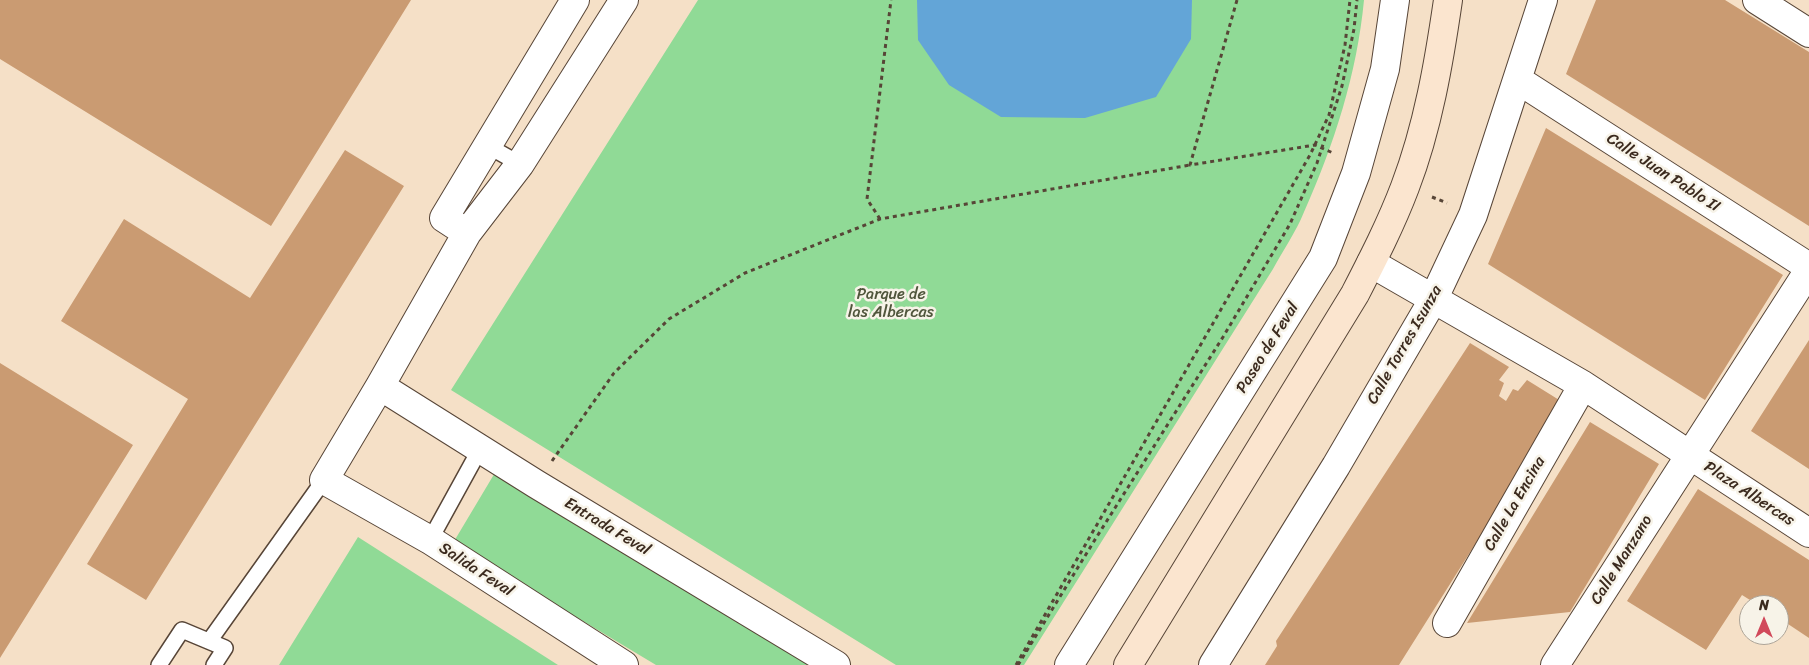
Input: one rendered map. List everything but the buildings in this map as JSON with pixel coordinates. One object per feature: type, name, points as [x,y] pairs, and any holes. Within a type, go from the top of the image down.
[{"type":"main road","points":[[1128,665],[1355,294],[1370,264],[1406,185],[1424,125],[1441,49],[1448,0]]},
{"type":"street","points":[[467,233],[444,218],[575,0]]},
{"type":"street","points":[[324,480],[467,233],[520,164],[624,0]]},
{"type":"street","name":"Paseo de Feval","points":[[1069,665],[1324,258],[1356,173],[1385,69],[1395,0]]},
{"type":"street","name":"Calle Torres Isunza","points":[[1213,665],[1336,466],[1432,300],[1473,215],[1543,0]]},
{"type":"street","points":[[1757,0],[1809,33]]},
{"type":"street","name":"Calle Juan Pablo II","points":[[1518,80],[1809,269]]},
{"type":"street","name":"Plaza Albercas","points":[[1370,264],[1584,385],[1809,533]]},
{"type":"street","name":"Calle Manzano","points":[[1555,665],[1809,269]]},
{"type":"street","name":"Calle La Encina","points":[[1447,623],[1584,385]]},
{"type":"street","name":"Entrada Feval","points":[[380,386],[536,484],[836,665]]},
{"type":"street","name":"Salida Feval","points":[[324,480],[430,540],[624,665]]},
{"type":"lane","points":[[488,146],[520,164]]},
{"type":"lane","points":[[430,540],[480,449]]},
{"type":"lane","points":[[210,640],[324,480]]},
{"type":"lane","points":[[159,665],[182,630],[226,648],[214,665]]},
{"type":"path","points":[[880,219],[867,199],[891,0]]},
{"type":"path","points":[[1190,165],[1237,0]]},
{"type":"path","points":[[1017,665],[1315,145],[1329,115],[1345,45],[1350,0]]},
{"type":"path","points":[[1017,665],[1223,337],[1290,224],[1317,163],[1342,86],[1354,29],[1357,0]]},
{"type":"path","points":[[536,484],[614,373],[669,319],[745,273],[880,219],[1315,145]]},
{"type":"green space","name":"Parque de las Albercas","points":[[698,0],[1364,0],[1356,55],[1343,109],[1315,187],[1297,227],[1273,269],[1024,665],[896,665],[451,390]]},
{"type":"green space","points":[[496,471],[815,665],[656,665],[453,543]]},
{"type":"green space","points":[[358,537],[558,665],[279,665]]},
{"type":"water","points":[[917,0],[1192,0],[1191,39],[1156,97],[1085,118],[1001,117],[949,85],[918,40]]}]
